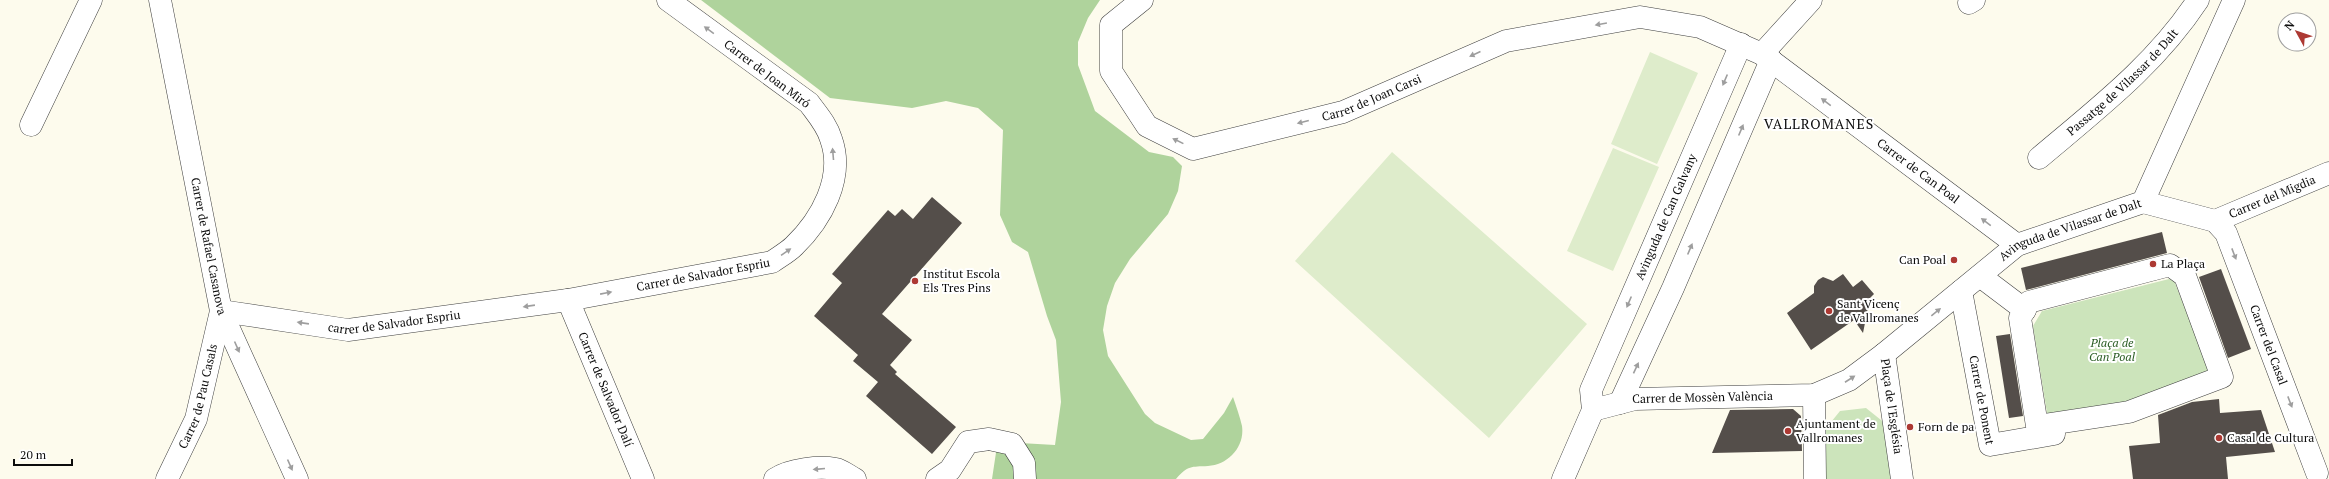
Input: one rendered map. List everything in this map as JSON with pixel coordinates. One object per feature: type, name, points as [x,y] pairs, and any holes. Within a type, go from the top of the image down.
[{"type":"street","points":[[31,124],[91,0]]},
{"type":"street","name":"Carrer de Rafael Casanova","points":[[160,0],[221,311],[297,479]]},
{"type":"street","name":"Carrer de Joan Miró","points":[[668,0],[809,103],[824,124],[832,140],[834,156],[830,192]]},
{"type":"street","name":"Carrer de Joan Carsi","points":[[1142,0],[1111,25],[1111,71],[1146,126],[1193,149],[1342,112],[1506,41],[1640,17],[1700,27],[1741,44]]},
{"type":"street","points":[[1620,403],[1674,288],[1767,57],[1811,0]]},
{"type":"street","name":"Passatge de Vilassar de Dalt","points":[[2039,158],[2150,62],[2180,27],[2198,0]]},
{"type":"street","name":"Avinguda de Vilassar de Dalt","points":[[1884,354],[2017,245],[2142,202],[2234,0]]},
{"type":"street","points":[[1741,44],[1767,57]]},
{"type":"street","name":"Avinguda de Can Galvany","points":[[1563,479],[1593,410],[1591,390],[1741,44]]},
{"type":"street","name":"Carrer de Can Poal","points":[[1767,57],[2017,245]]},
{"type":"street","name":"Carrer del Migdia","points":[[2215,221],[2329,173]]},
{"type":"street","name":"Carrer de Salvador Espriu","points":[[568,300],[772,262],[793,247],[812,226],[830,192]]},
{"type":"street","points":[[2142,202],[2215,221]]},
{"type":"street","name":"Carrer del Casal","points":[[2215,221],[2226,233],[2316,475]]},
{"type":"street","points":[[2170,265],[2185,276],[2222,377],[2128,412],[2037,426],[2020,318],[2025,310],[2029,302],[2170,265]]},
{"type":"street","points":[[1980,276],[2025,310]]},
{"type":"street","name":"Carrer de Ponent","points":[[1961,291],[1990,445],[2054,434]]},
{"type":"street","name":"carrer de Salvador Espriu","points":[[221,311],[348,330],[568,300]]},
{"type":"street","name":"Carrer de Salvador Dalí","points":[[568,300],[643,479]]},
{"type":"street","name":"Carrer de Pau Casals","points":[[167,479],[196,419],[221,311]]},
{"type":"street","name":"Plaça de l'Església","points":[[1814,395],[1832,389],[1848,380],[1884,354],[1902,479]]},
{"type":"street","points":[[1814,395],[1816,479]]},
{"type":"street","name":"Carrer de Mossèn València","points":[[1593,410],[1635,399],[1814,395]]},
{"type":"street","points":[[937,479],[950,470],[968,442],[989,439],[1012,444],[1024,463],[1025,479]]},
{"type":"street","points":[[775,479],[799,471],[822,468],[837,469],[855,479]]},
{"type":"green space","points":[[701,0],[1100,0],[1088,18],[1078,42],[1078,65],[1095,111],[1149,152],[1173,157],[1182,166],[1178,191],[1168,214],[1130,259],[1115,283],[1107,306],[1103,330],[1108,356],[1145,414],[1155,423],[1191,440],[1203,439],[1224,413],[1233,397],[1242,426],[1241,441],[1234,454],[1215,465],[1187,469],[1176,479],[992,479],[997,446],[1020,443],[1055,445],[1061,402],[1056,340],[1047,316],[1028,252],[1012,242],[1000,215],[1003,130],[978,108],[946,101],[912,108],[830,98]]},
{"type":"green space","points":[[1650,52],[1698,73],[1657,164],[1611,144]]},
{"type":"green space","points":[[1613,148],[1659,167],[1613,271],[1567,251]]},
{"type":"green space","points":[[1392,152],[1587,324],[1489,438],[1295,261]]},
{"type":"green space","name":"Plaça de Can Poal","points":[[2173,278],[2209,368],[2206,373],[2128,403],[2051,415],[2047,413],[2033,326],[2042,311]]},
{"type":"green space","points":[[1866,408],[1886,424],[1893,479],[1824,479],[1823,432],[1840,411]]},
{"type":"building","points":[[932,197],[962,223],[882,314],[912,340],[890,365],[897,372],[895,374],[956,427],[932,454],[866,396],[878,382],[853,361],[858,355],[814,316],[842,283],[832,274],[888,210],[895,216],[902,209],[913,219]]},
{"type":"building","points":[[2162,232],[2167,253],[2026,290],[2021,268]]},
{"type":"building","points":[[2221,269],[2251,349],[2228,358],[2199,277]]},
{"type":"building","name":"Sant Vicenç de Vallromanes","points":[[1843,274],[1853,287],[1862,280],[1874,294],[1870,298],[1863,333],[1854,320],[1811,350],[1787,313],[1814,293],[1814,286],[1818,280],[1823,277],[1833,281]]},
{"type":"building","points":[[2010,334],[2023,416],[2009,418],[1996,336]]},
{"type":"building","name":"Casal de Cultura","points":[[2219,399],[2220,413],[2261,410],[2275,452],[2226,457],[2228,479],[2133,479],[2129,446],[2160,443],[2158,415],[2192,402]]},
{"type":"building","name":"Ajuntament de Vallromanes","points":[[1793,409],[1801,416],[1802,451],[1712,453],[1730,410]]},
{"type":"place","name":"Can Poal","points":[[1954,260]]},
{"type":"place","name":"La Plaça","points":[[2153,264]]},
{"type":"place","name":"Institut Escola Els Tres Pins","points":[[915,281]]},
{"type":"place","name":"Sant Vicenç de Vallromanes","points":[[1829,311]]},
{"type":"place","name":"Forn de pa","points":[[1910,427]]},
{"type":"place","name":"Ajuntament de Vallromanes","points":[[1788,431]]},
{"type":"place","name":"Casal de Cultura","points":[[2219,438]]},
{"type":"district","name":"VALLROMANES","points":[[1819,124]]}]
